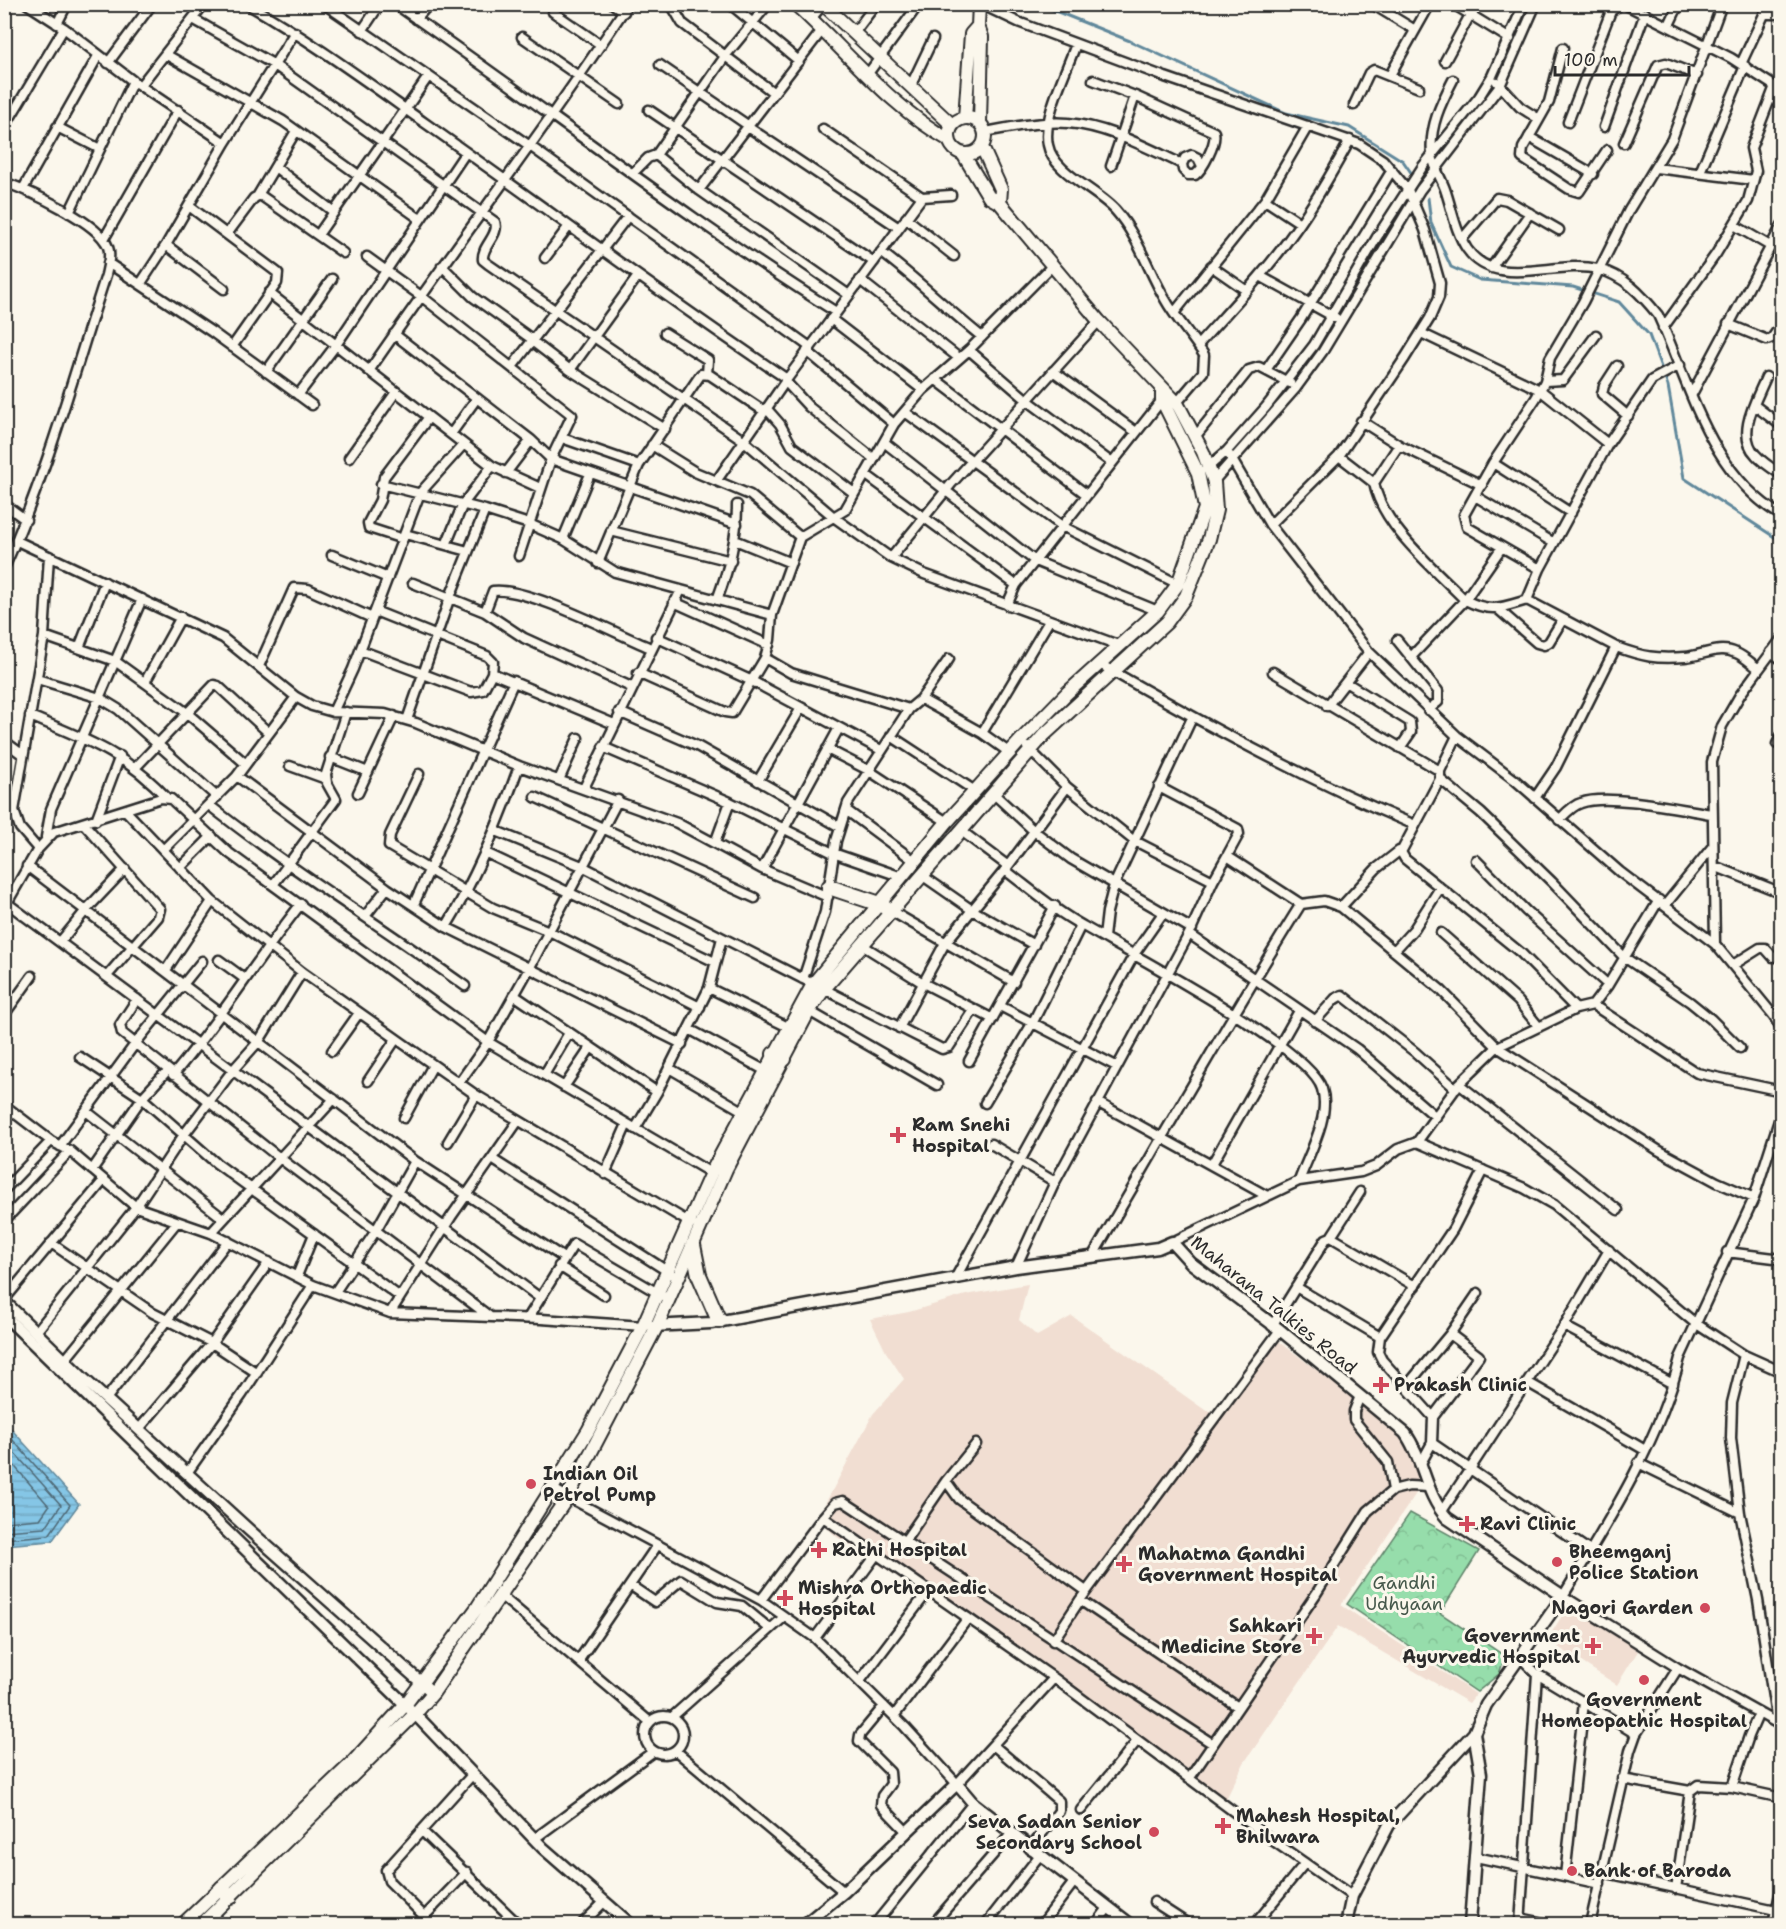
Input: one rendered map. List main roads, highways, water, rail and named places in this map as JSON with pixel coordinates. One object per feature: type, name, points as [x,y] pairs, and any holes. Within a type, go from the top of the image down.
[{"type":"highway","points":[[828,892],[885,907]]},
{"type":"highway","points":[[693,1245],[699,1275],[719,1321]]},
{"type":"main road","points":[[202,1924],[226,1892],[353,1762],[405,1705],[477,1608],[588,1431],[643,1326],[663,1297],[695,1225],[726,1169],[779,1056],[788,1027],[813,984],[885,907],[923,876],[960,830],[995,795],[1031,751],[1074,705],[1115,673],[1167,622],[1186,596],[1209,539],[1216,510],[1196,437],[1000,203],[989,197],[963,154],[954,149],[949,140],[926,126],[867,75],[823,29],[795,4]]},
{"type":"main road","points":[[823,4],[952,125]]},
{"type":"main road","points":[[979,4],[978,26],[982,37],[982,147],[1001,189],[1000,203]]},
{"type":"main road","points":[[965,118],[971,34],[978,26]]},
{"type":"main road","points":[[952,125],[965,118]]},
{"type":"main road","points":[[965,118],[982,127]]},
{"type":"main road","points":[[949,140],[952,125]]},
{"type":"main road","points":[[963,154],[974,153],[982,147]]},
{"type":"main road","points":[[1167,401],[1204,470]]},
{"type":"main road","points":[[673,1275],[693,1245],[695,1225],[711,1173],[766,1071],[779,1056],[809,1011],[813,984],[862,945],[902,877],[1020,741],[1158,611],[1178,584],[1205,508],[1208,485]]},
{"type":"main road","points":[[183,1924],[226,1892],[415,1714],[432,1693],[567,1498],[657,1326],[663,1297]]},
{"type":"water","points":[[4,1421],[79,1504],[52,1541],[5,1545]]},
{"type":"waterway","points":[[1038,4],[1130,41],[1286,113],[1349,127],[1403,161],[1412,174]]},
{"type":"waterway","points":[[1428,198],[1431,223],[1451,267],[1480,280],[1573,287],[1619,302],[1649,335],[1668,386],[1684,478],[1782,542]]},
{"type":"place","name":"Ram Snehi Hospital","points":[[898,1135]]},
{"type":"place","name":"Prakash Clinic","points":[[1381,1385]]},
{"type":"place","name":"Indian Oil Petrol Pump","points":[[531,1484]]},
{"type":"place","name":"Ravi Clinic","points":[[1467,1524]]},
{"type":"place","name":"Rathi Hospital","points":[[819,1550]]},
{"type":"place","name":"Bheemganj Police Station","points":[[1557,1562]]},
{"type":"place","name":"Mahatma Gandhi Government Hospital","points":[[1124,1564]]},
{"type":"place","name":"Mishra Orthopaedic Hospital","points":[[785,1598]]},
{"type":"place","name":"Nagori Garden","points":[[1705,1608]]},
{"type":"place","name":"Sahkari Medicine Store","points":[[1314,1636]]},
{"type":"place","name":"Government Ayurvedic Hospital","points":[[1593,1646]]},
{"type":"place","name":"Government Homeopathic Hospital","points":[[1644,1680]]},
{"type":"place","name":"Mahesh Hospital, Bhilwara","points":[[1223,1826]]},
{"type":"place","name":"Seva Sadan Senior Secondary School","points":[[1154,1832]]},
{"type":"place","name":"Bank of Baroda","points":[[1572,1871]]},
{"type":"park label","name":"Gandhi Udhyaan","points":[[1404,1593]]}]
